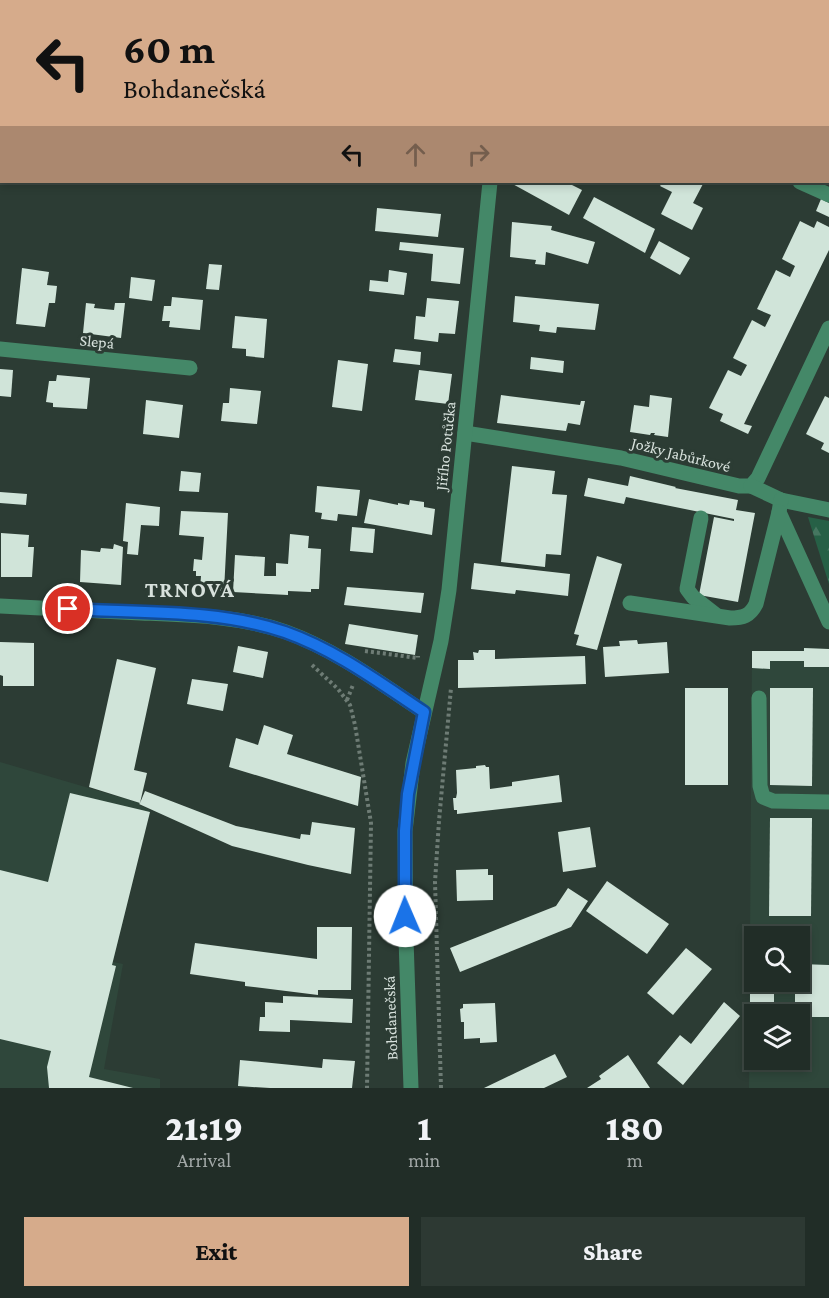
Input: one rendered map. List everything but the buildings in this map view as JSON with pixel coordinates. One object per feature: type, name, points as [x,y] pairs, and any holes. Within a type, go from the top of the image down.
[{"type":"street","name":"Jiřího Potůčka","points":[[424,712],[445,621],[490,183]]},
{"type":"street","points":[[802,183],[829,195]]},
{"type":"street","points":[[751,486],[758,478],[829,328]]},
{"type":"street","name":"Slepá","points":[[0,349],[190,368]]},
{"type":"street","name":"Jožky Jabůrkové","points":[[465,433],[612,456],[739,486],[751,486],[780,506],[829,510]]},
{"type":"street","points":[[630,603],[718,617],[743,618],[753,612],[780,506]]},
{"type":"street","points":[[780,506],[829,622]]},
{"type":"street","points":[[700,518],[687,589],[693,597],[718,617]]},
{"type":"street","points":[[0,606],[181,615],[262,626],[284,632],[322,648],[359,669],[424,712]]},
{"type":"street","points":[[759,698],[760,786],[763,796],[773,801],[829,802]]},
{"type":"street","name":"Bohdanečská","points":[[411,1088],[405,928],[405,831],[411,773],[424,712]]},
{"type":"path","points":[[358,650],[418,658],[420,650]]},
{"type":"path","points":[[308,662],[338,689],[350,705],[356,725],[371,823],[367,1088]]},
{"type":"path","points":[[441,1088],[435,882],[452,684]]},
{"type":"shaded area","points":[[829,649],[829,1088],[749,1088],[749,1070],[810,1070],[810,1004],[750,1004],[750,992],[810,992],[810,926],[750,926],[752,651]]},
{"type":"shaded area","points":[[0,762],[140,803],[139,805],[150,810],[113,962],[123,964],[104,1069],[160,1079],[160,1088],[0,1088]]},
{"type":"green space","points":[[808,517],[829,521],[829,584]]},
{"type":"district","name":"TRNOVÁ","points":[[190,589]]},
{"type":"route","points":[[68,609],[223,619],[284,632],[322,648],[359,669],[424,712],[408,794],[404,870],[405,916]]}]
